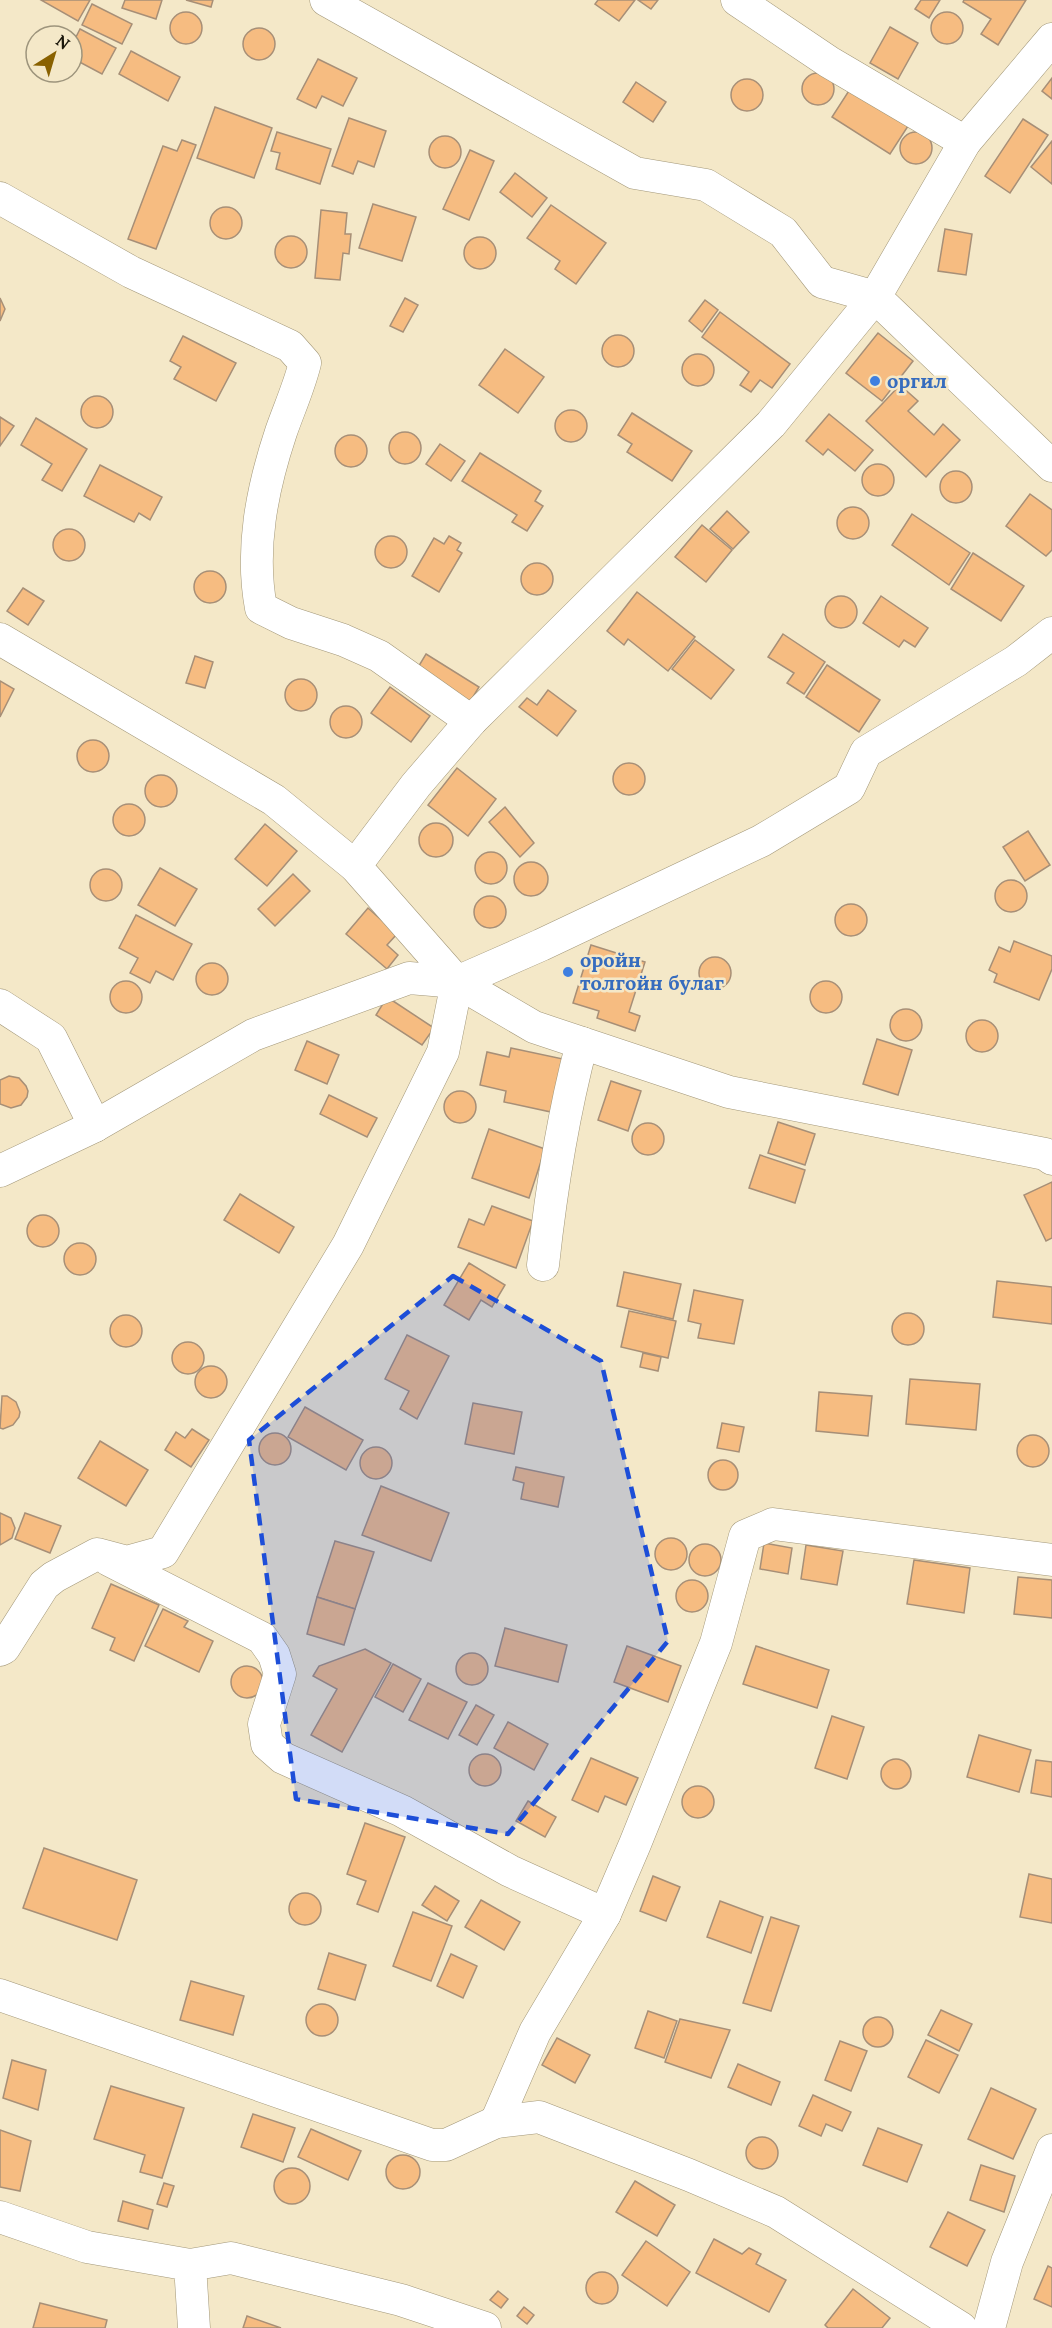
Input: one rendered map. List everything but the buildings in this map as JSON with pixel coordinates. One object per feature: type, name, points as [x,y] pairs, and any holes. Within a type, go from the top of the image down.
[{"type":"street","points":[[326,0],[635,173],[706,185],[783,232],[822,282],[875,297],[1052,466]]},
{"type":"street","points":[[737,0],[829,62],[965,142]]},
{"type":"street","points":[[355,866],[416,784],[471,721],[771,424],[875,297],[965,142],[1052,39]]},
{"type":"street","points":[[0,198],[131,272],[290,346],[306,363],[280,433],[259,514],[256,581],[261,608],[291,623],[343,640],[379,656],[471,721]]},
{"type":"street","points":[[0,639],[274,801],[355,866],[457,982],[534,1027],[729,1092],[1045,1154],[1052,1159]]},
{"type":"street","points":[[0,1171],[95,1126],[254,1035],[409,978],[457,982],[761,841],[849,788],[866,752],[1046,647]]},
{"type":"street","points":[[0,1650],[4,1648],[44,1585],[54,1577],[98,1554],[127,1562],[163,1552],[348,1245],[443,1052],[457,982]]},
{"type":"street","points":[[0,1005],[51,1038],[95,1126]]},
{"type":"street","points":[[543,1265],[549,1212],[572,1078],[582,1043]]},
{"type":"street","points":[[496,2122],[535,2032],[605,1914],[716,1643],[745,1536],[773,1524],[1052,1560]]},
{"type":"street","points":[[98,1554],[262,1638],[274,1655],[280,1674],[264,1724],[267,1744],[283,1758],[402,1811],[510,1871],[605,1914]]},
{"type":"street","points":[[0,1995],[432,2145],[446,2145],[496,2122],[538,2117],[689,2175],[777,2212],[961,2328]]},
{"type":"street","points":[[989,2328],[1007,2262],[1052,2150]]},
{"type":"street","points":[[0,2217],[87,2247],[190,2265],[231,2258],[401,2300],[485,2328]]},
{"type":"street","points":[[190,2265],[194,2328]]},
{"type":"highlighted area","points":[[453,1276],[601,1361],[668,1641],[508,1834],[296,1799],[249,1440]]},
{"type":"place","name":"оргил","points":[[875,381]]},
{"type":"place","name":"оройн толгойн булаг","points":[[568,972]]}]
